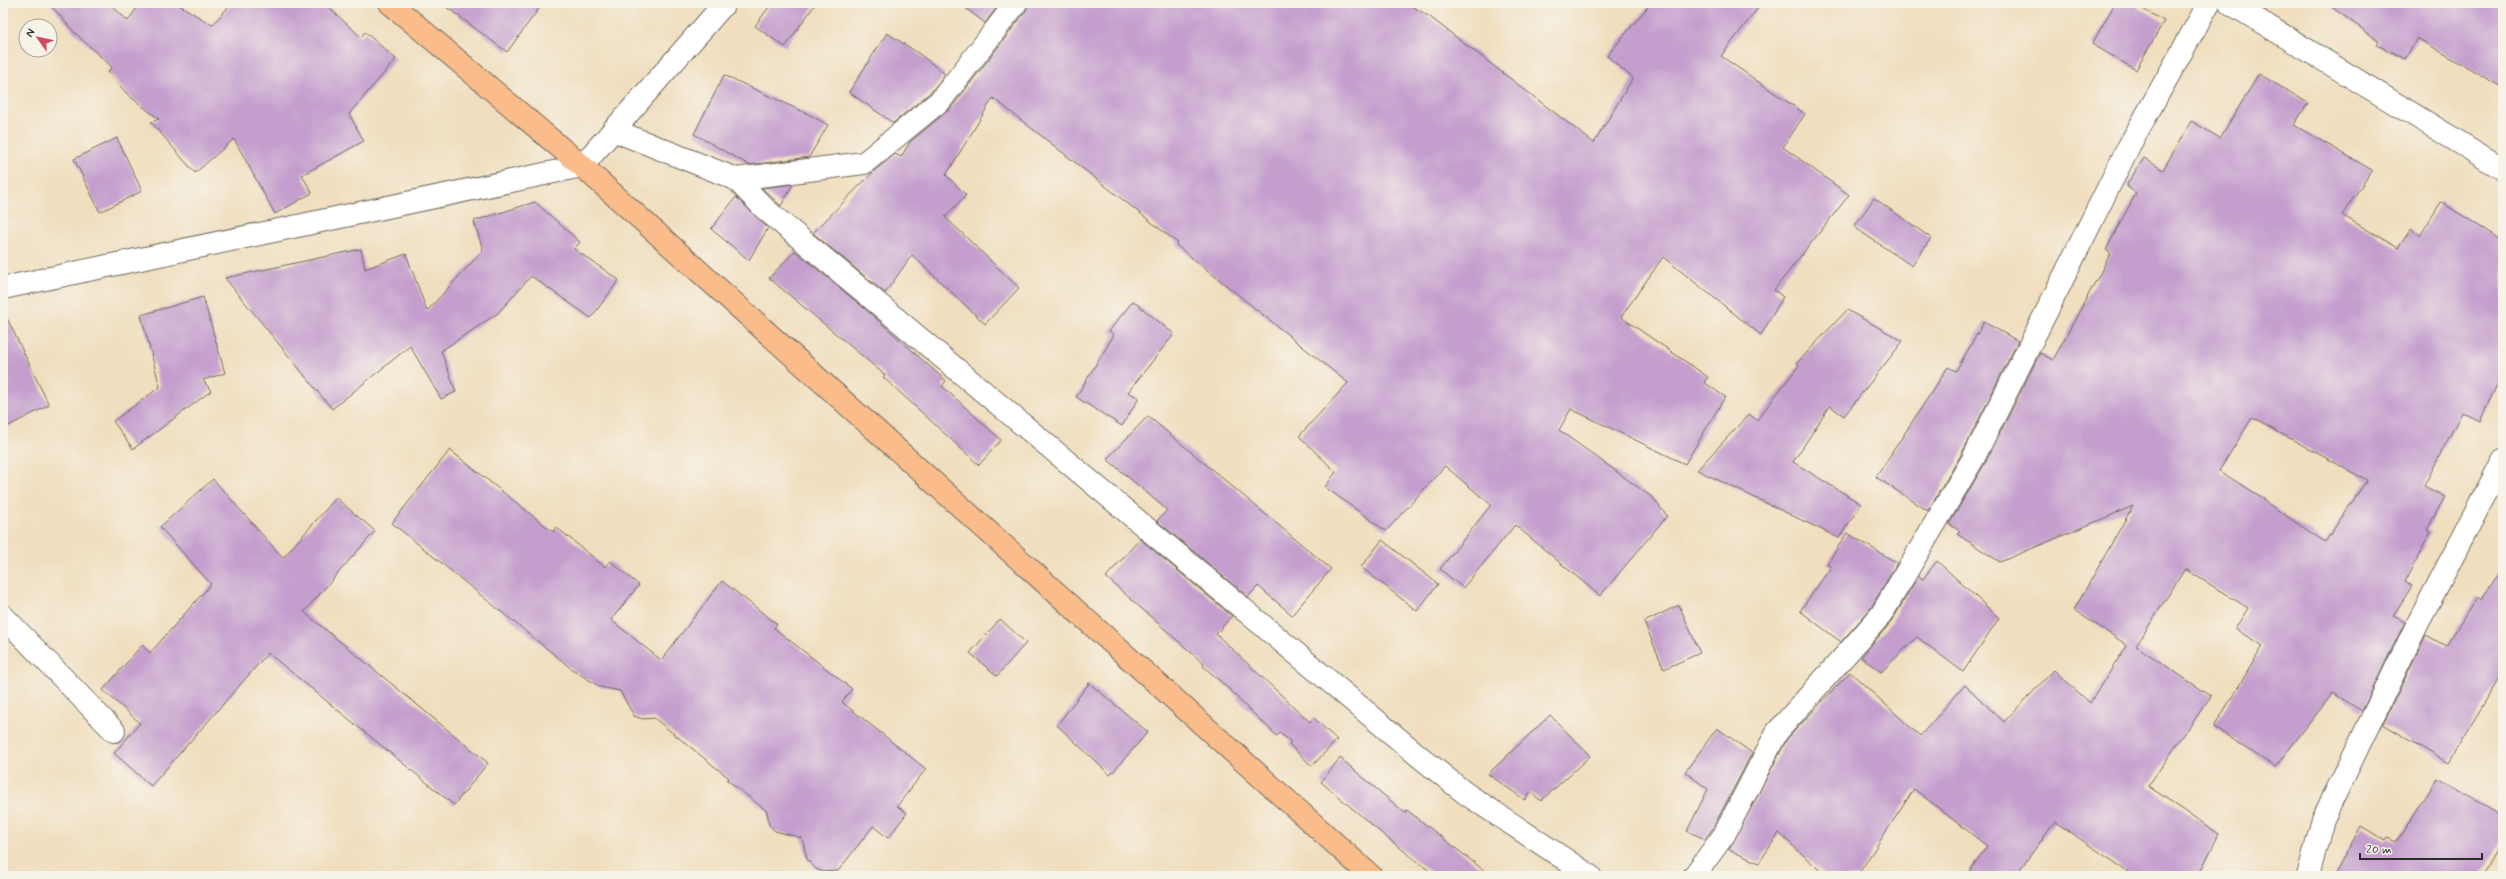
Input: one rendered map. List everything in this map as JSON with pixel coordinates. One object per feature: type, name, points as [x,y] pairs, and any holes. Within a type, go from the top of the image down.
[{"type":"main road","points":[[390,3],[582,166],[1371,876]]},
{"type":"street","points":[[3,288],[582,166],[725,3]]},
{"type":"street","points":[[736,179],[864,164],[940,100],[1016,3]]},
{"type":"street","points":[[1694,876],[1724,835],[1777,732],[1881,615],[1965,472],[2129,146],[2208,3]]},
{"type":"street","points":[[2230,3],[2503,169]]},
{"type":"street","points":[[613,130],[736,179],[771,214],[1465,793],[1590,876]]},
{"type":"street","points":[[2308,876],[2323,819],[2417,625],[2503,460]]},
{"type":"street","points":[[3,616],[114,731]]},
{"type":"building","points":[[49,3],[109,3],[128,21],[140,3],[176,3],[212,25],[232,3],[324,3],[361,37],[365,32],[396,59],[349,114],[364,141],[302,175],[312,193],[275,214],[234,139],[195,173],[151,122],[159,119],[128,95],[108,72],[112,67],[74,32]]},
{"type":"building","points":[[441,3],[543,3],[507,52]]},
{"type":"building","points":[[772,3],[816,3],[785,47],[755,26]]},
{"type":"building","points":[[959,3],[1000,3],[985,23]]},
{"type":"building","points":[[1028,3],[1407,3],[1430,17],[1594,143],[1633,78],[1607,56],[1651,3],[1762,3],[1721,56],[1805,114],[1783,147],[1849,195],[1774,290],[1783,297],[1761,335],[1663,257],[1621,317],[1708,377],[1704,382],[1725,397],[1685,464],[1571,409],[1559,430],[1653,498],[1667,516],[1600,596],[1515,525],[1463,588],[1440,569],[1491,505],[1445,466],[1386,531],[1325,487],[1336,472],[1299,436],[1348,383],[1176,245],[1178,243],[993,98],[946,175],[966,195],[945,217],[1019,288],[985,324],[912,255],[885,293],[813,233],[873,172],[895,154],[901,157],[910,142],[951,108],[1026,11]]},
{"type":"building","points":[[2115,3],[2132,3],[2164,21],[2136,70],[2092,44]]},
{"type":"building","points":[[2326,3],[2503,3],[2503,88],[2417,38],[2405,59],[2377,45],[2379,41]]},
{"type":"building","points":[[887,33],[918,53],[945,74],[932,91],[893,123],[849,92]]},
{"type":"building","points":[[2259,74],[2308,103],[2294,125],[2372,170],[2342,215],[2398,248],[2411,229],[2420,236],[2441,202],[2503,241],[2503,372],[2480,421],[2462,412],[2424,486],[2445,497],[2427,530],[2431,532],[2405,581],[2412,586],[2393,616],[2405,622],[2362,711],[2333,693],[2275,767],[2214,727],[2263,646],[2235,629],[2248,608],[2185,569],[2136,646],[2211,696],[2148,786],[2219,834],[2198,876],[2135,876],[2055,822],[2015,876],[1966,876],[1987,846],[1914,789],[1857,876],[1826,876],[1779,833],[1759,863],[1729,850],[1787,739],[1850,672],[1920,736],[1965,685],[2004,722],[2054,670],[2090,703],[2127,645],[2074,610],[2133,506],[2000,562],[1957,534],[1960,531],[1949,524],[1984,465],[2040,353],[2053,360],[2111,253],[2106,250],[2136,193],[2126,186],[2144,158],[2163,170],[2191,121],[2220,138]],"holes":[[[2252,418],[2367,480],[2325,542],[2264,501],[2265,499],[2219,471]]]},
{"type":"building","points":[[724,75],[810,115],[828,125],[809,157],[749,165],[694,134]]},
{"type":"building","points":[[117,138],[142,191],[100,212],[74,159]]},
{"type":"building","points":[[793,184],[781,206],[762,188]]},
{"type":"building","points":[[736,197],[768,228],[749,260],[711,229]]},
{"type":"building","points":[[1874,198],[1931,238],[1912,266],[1854,227]]},
{"type":"building","points":[[535,202],[580,242],[574,249],[619,280],[591,318],[531,276],[498,313],[441,351],[456,392],[441,399],[410,346],[332,409],[225,278],[361,249],[365,269],[406,254],[427,311],[483,250],[474,221]]},
{"type":"building","points":[[795,251],[870,313],[946,381],[942,386],[1001,440],[979,465],[883,377],[885,375],[769,278]]},
{"type":"building","points":[[203,297],[225,373],[203,380],[211,391],[133,449],[113,421],[160,387],[141,315]]},
{"type":"building","points":[[1133,301],[1174,334],[1128,392],[1139,398],[1122,426],[1076,397],[1114,335],[1109,331]]},
{"type":"building","points":[[3,310],[49,405],[3,429]]},
{"type":"building","points":[[1847,310],[1903,341],[1844,416],[1830,406],[1793,462],[1861,504],[1839,538],[1697,470],[1749,414],[1757,420],[1799,365],[1797,363]]},
{"type":"building","points":[[1984,322],[2018,341],[1962,453],[1928,511],[1876,477],[1948,367],[1956,371]]},
{"type":"building","points":[[1148,416],[1331,569],[1292,615],[1258,586],[1248,597],[1157,521],[1167,510],[1107,459]]},
{"type":"building","points":[[450,450],[553,532],[556,527],[605,567],[610,561],[639,585],[611,620],[661,660],[722,581],[777,624],[774,628],[852,689],[842,702],[926,769],[897,806],[907,813],[888,838],[873,826],[838,871],[824,872],[816,869],[807,859],[802,838],[775,831],[769,825],[767,811],[727,780],[729,778],[654,718],[643,719],[634,716],[620,691],[600,687],[572,669],[392,523]]},
{"type":"building","points":[[213,479],[283,558],[336,498],[375,531],[304,612],[488,763],[454,805],[268,653],[151,786],[114,753],[140,723],[103,690],[142,645],[150,653],[211,584],[160,527]]},
{"type":"building","points":[[1847,533],[1897,563],[1871,608],[1841,642],[1800,611],[1831,567],[1827,564]]},
{"type":"building","points":[[1140,539],[1232,616],[1216,634],[1310,722],[1314,718],[1337,740],[1312,766],[1289,744],[1291,742],[1280,733],[1277,736],[1237,698],[1238,697],[1203,666],[1204,664],[1106,577]]},
{"type":"building","points":[[1382,540],[1438,584],[1417,611],[1361,567]]},
{"type":"building","points":[[1937,561],[1999,618],[1963,672],[1917,637],[1881,672],[1861,657],[1892,621],[1918,576],[1923,579]]},
{"type":"building","points":[[2503,567],[2503,672],[2448,763],[2383,724],[2426,635],[2446,646],[2477,597],[2481,600]]},
{"type":"building","points":[[1679,605],[1700,653],[1664,669],[1644,622]]},
{"type":"building","points":[[1000,619],[1026,643],[997,676],[970,653]]},
{"type":"building","points":[[1089,683],[1148,732],[1110,775],[1057,725]]},
{"type":"building","points":[[1550,715],[1590,756],[1541,801],[1531,792],[1525,800],[1488,774]]},
{"type":"building","points":[[1717,728],[1752,753],[1713,828],[1705,839],[1687,831],[1708,789],[1685,772]]},
{"type":"building","points":[[1340,758],[1405,813],[1407,810],[1491,876],[1436,876],[1385,836],[1321,782]]},
{"type":"building","points":[[2438,778],[2503,817],[2503,839],[2481,876],[2334,876],[2361,826],[2386,841],[2388,838],[2396,842]]}]
